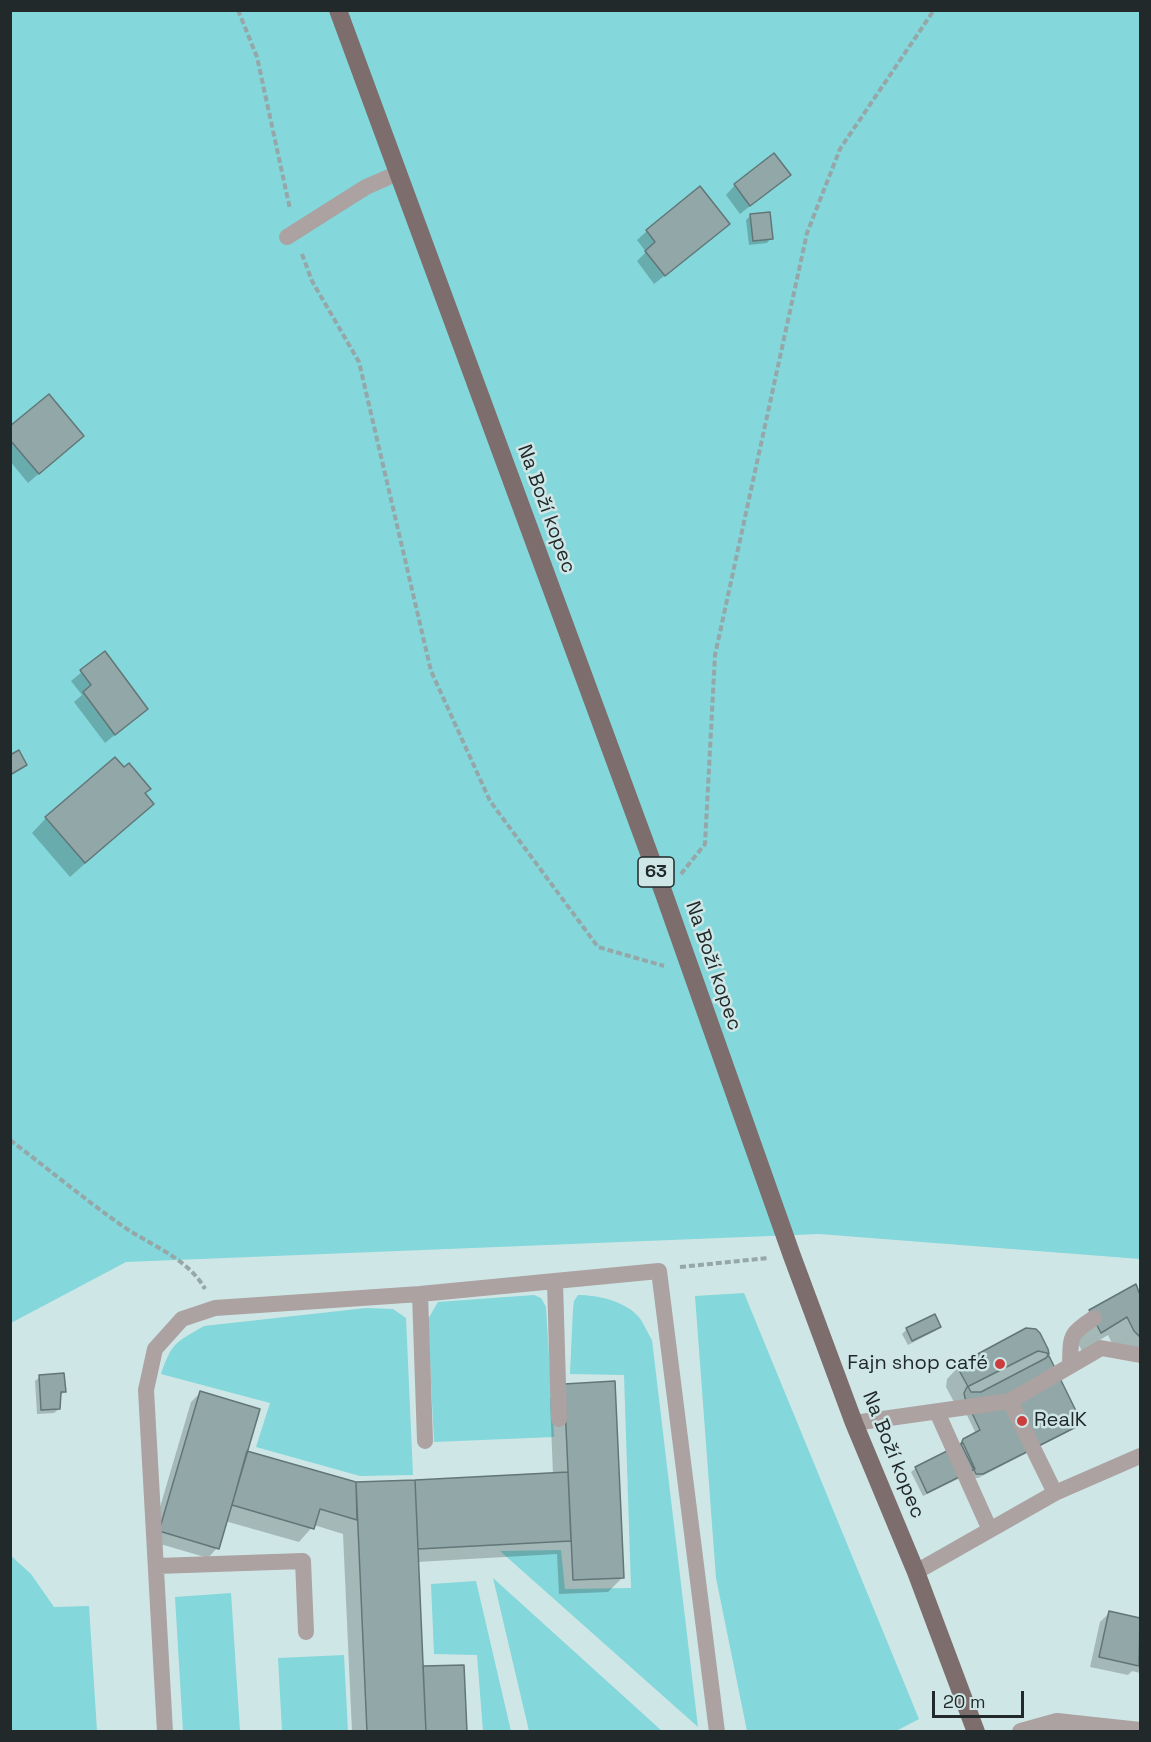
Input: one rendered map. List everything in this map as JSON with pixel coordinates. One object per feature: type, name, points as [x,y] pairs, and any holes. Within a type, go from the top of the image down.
[{"type":"main road","name":"Na Boží kopec","points":[[338,10],[664,894],[796,1267],[854,1423],[916,1572],[976,1731]]},
{"type":"street","points":[[1021,1731],[1057,1722],[1140,1731]]},
{"type":"lane","points":[[291,235],[366,187],[398,173]]},
{"type":"lane","points":[[165,1731],[146,1390],[155,1349],[182,1319],[215,1308],[420,1294],[659,1271],[717,1731]]},
{"type":"lane","points":[[555,1282],[559,1419]]},
{"type":"lane","points":[[420,1294],[425,1441]]},
{"type":"lane","points":[[1070,1365],[1071,1337],[1076,1330],[1094,1318]]},
{"type":"lane","points":[[854,1423],[1010,1401],[1101,1348],[1140,1355]]},
{"type":"lane","points":[[1010,1401],[1055,1493]]},
{"type":"lane","points":[[936,1412],[990,1530]]},
{"type":"lane","points":[[916,1572],[1055,1493],[1140,1456]]},
{"type":"lane","points":[[157,1566],[303,1561],[306,1632]]},
{"type":"path","points":[[237,10],[257,57],[291,235],[312,281],[359,362],[431,671],[490,801],[598,947],[692,974]]},
{"type":"path","points":[[664,894],[705,844],[715,655],[807,233],[840,149],[934,10]]},
{"type":"path","points":[[10,1140],[122,1225],[177,1260],[201,1282],[215,1308]]},
{"type":"path","points":[[698,1264],[763,1259]]},
{"type":"shaded area","points":[[11,11],[1140,11],[1140,1259],[819,1234],[126,1262],[11,1323]]},
{"type":"shaded area","points":[[744,1293],[919,1719],[896,1731],[747,1731],[716,1578],[695,1296]]},
{"type":"shaded area","points":[[534,1295],[541,1298],[546,1307],[554,1437],[434,1442],[428,1319],[438,1302]]},
{"type":"shaded area","points":[[578,1295],[594,1296],[625,1306],[639,1317],[652,1340],[698,1727],[500,1551],[561,1550],[565,1589],[631,1588],[624,1375],[570,1374],[573,1309]]},
{"type":"shaded area","points":[[366,1308],[393,1309],[406,1318],[413,1475],[360,1476],[256,1447],[270,1403],[161,1374],[168,1355],[176,1344],[204,1326]]},
{"type":"shaded area","points":[[10,1555],[31,1574],[54,1607],[89,1606],[97,1731],[11,1731]]},
{"type":"shaded area","points":[[493,1578],[662,1731],[529,1731]]},
{"type":"shaded area","points":[[476,1581],[511,1731],[483,1731],[477,1655],[434,1654],[431,1584]]},
{"type":"shaded area","points":[[231,1593],[240,1731],[183,1731],[175,1597]]},
{"type":"shaded area","points":[[344,1655],[348,1731],[282,1731],[278,1658]]},
{"type":"building","points":[[774,153],[791,175],[750,206],[734,184]]},
{"type":"building","points":[[700,186],[730,224],[665,276],[645,251],[655,242],[646,230]]},
{"type":"building","points":[[770,212],[773,239],[753,241],[750,214]]},
{"type":"building","points":[[49,394],[84,436],[39,474],[10,440],[10,426]]},
{"type":"building","points":[[105,651],[148,709],[115,735],[83,692],[91,685],[80,670]]},
{"type":"building","points":[[19,750],[27,765],[10,775],[10,755]]},
{"type":"building","points":[[115,757],[124,767],[129,763],[151,789],[145,793],[154,804],[85,863],[45,817]]},
{"type":"building","points":[[1136,1284],[1140,1295],[1140,1337],[1127,1317],[1101,1333],[1089,1310]]},
{"type":"building","points":[[935,1314],[941,1327],[912,1341],[906,1328]]},
{"type":"building","points":[[1026,1328],[1036,1329],[1040,1333],[1048,1349],[1049,1354],[1046,1358],[981,1392],[971,1392],[960,1372],[961,1363]]},
{"type":"building","points":[[1038,1351],[1047,1353],[1050,1358],[1079,1417],[1078,1426],[983,1474],[976,1474],[961,1444],[963,1439],[980,1430],[965,1398],[964,1393],[967,1387]]},
{"type":"building","points":[[64,1373],[66,1392],[61,1392],[60,1409],[41,1410],[39,1375]]},
{"type":"building","points":[[615,1381],[624,1578],[573,1580],[564,1384]]},
{"type":"building","points":[[200,1391],[260,1409],[219,1549],[159,1531]]},
{"type":"building","points":[[963,1443],[975,1469],[927,1493],[915,1467]]},
{"type":"building","points":[[247,1451],[356,1482],[357,1520],[320,1509],[314,1529],[232,1505]]},
{"type":"building","points":[[568,1472],[571,1541],[418,1549],[415,1480]]},
{"type":"building","points":[[415,1480],[426,1732],[367,1732],[356,1482]]},
{"type":"building","points":[[1109,1611],[1140,1618],[1139,1666],[1099,1657]]},
{"type":"building","points":[[464,1665],[467,1732],[426,1732],[423,1666]]},
{"type":"place","name":"Fajn shop café","points":[[1000,1364]]},
{"type":"place","name":"RealK","points":[[1022,1421]]}]
